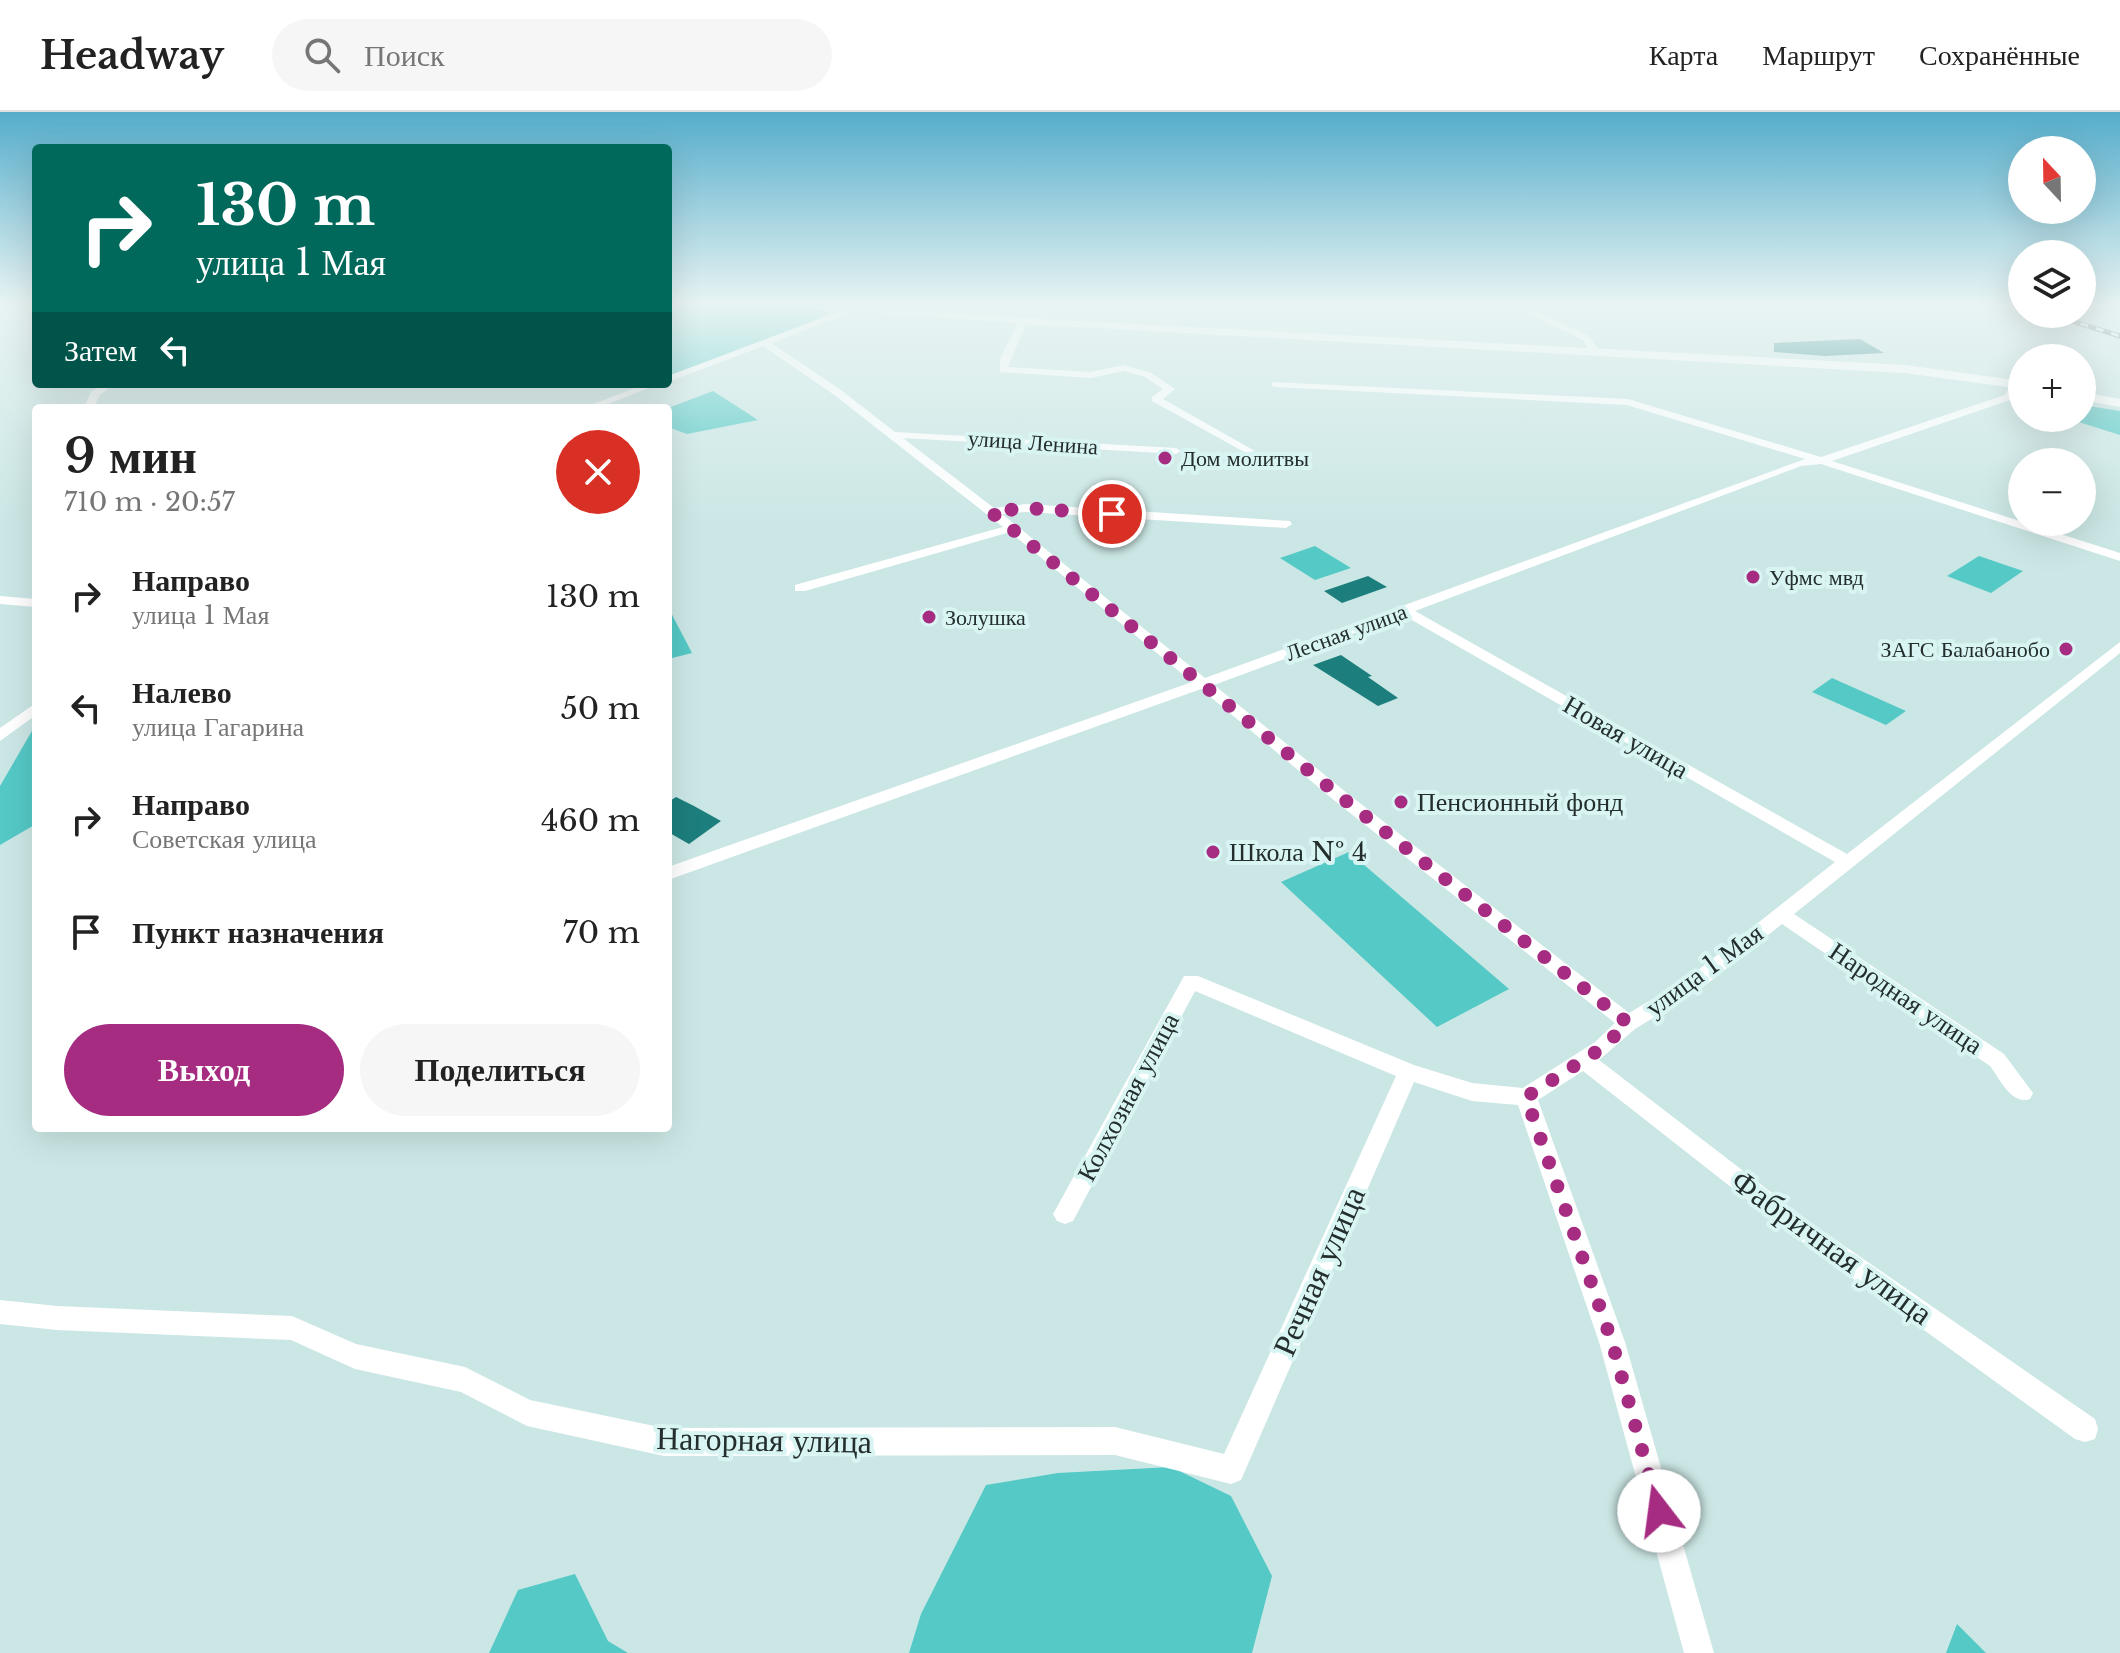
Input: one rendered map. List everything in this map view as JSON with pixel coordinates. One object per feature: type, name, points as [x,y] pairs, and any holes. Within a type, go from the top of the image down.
[{"type":"main road","points":[[1975,377],[2008,387]]},
{"type":"main road","points":[[2096,399],[2120,403]]},
{"type":"street","points":[[815,377],[1012,528],[1628,1023]]},
{"type":"street","points":[[1151,377],[1170,389],[1156,399],[1250,451]]},
{"type":"street","points":[[1275,384],[1628,402],[2120,557]]},
{"type":"street","points":[[91,404],[95,394],[103,388]]},
{"type":"street","points":[[599,404],[643,388]]},
{"type":"street","name":"Лесная улица","points":[[672,873],[1405,611],[1744,482],[1799,463],[1820,461],[2008,393]]},
{"type":"street","name":"улица Ленина","points":[[889,435],[919,434],[1176,451]]},
{"type":"street","points":[[991,512],[1026,508],[1286,524]]},
{"type":"street","points":[[800,588],[1012,528]]},
{"type":"street","points":[[0,600],[32,603]]},
{"type":"street","name":"Новая улица","points":[[1405,611],[1848,862]]},
{"type":"street","name":"улица 1 Мая","points":[[1526,1097],[1602,1048],[1628,1023],[1695,983],[2120,646]]},
{"type":"street","points":[[0,736],[32,711]]},
{"type":"street","name":"Народная улица","points":[[1781,914],[1997,1060],[2022,1093]]},
{"type":"street","name":"Колхозная улица","points":[[1065,1214],[1191,981],[1408,1072]]},
{"type":"street","name":"Фабричная улица","points":[[1583,1059],[1799,1227],[2085,1429]]},
{"type":"street","points":[[1408,1072],[1472,1092],[1526,1097],[1612,1342],[1699,1653]]},
{"type":"street","name":"Речная улица","points":[[1231,1470],[1408,1072]]},
{"type":"street","name":"Нагорная улица","points":[[0,1312],[57,1318],[292,1328],[355,1356],[465,1380],[527,1413],[664,1442],[1115,1441],[1231,1470]]},
{"type":"shaded area","points":[[713,391],[758,420],[687,434],[672,428],[672,406]]},
{"type":"shaded area","points":[[2096,407],[2120,411],[2120,435],[2096,427]]},
{"type":"shaded area","points":[[1315,546],[1351,568],[1315,580],[1280,558]]},
{"type":"shaded area","points":[[1979,556],[2023,571],[1991,593],[1947,576]]},
{"type":"shaded area","points":[[672,615],[692,653],[672,658]]},
{"type":"shaded area","points":[[1832,678],[1906,711],[1886,725],[1812,692]]},
{"type":"shaded area","points":[[32,731],[32,826],[0,845],[0,786]]},
{"type":"shaded area","points":[[1349,852],[1509,989],[1437,1027],[1281,882]]},
{"type":"shaded area","points":[[1171,1467],[1231,1496],[1272,1576],[1252,1653],[909,1653],[921,1614],[986,1485],[1058,1473]]},
{"type":"shaded area","points":[[575,1574],[608,1641],[628,1653],[489,1653],[518,1590]]},
{"type":"shaded area","points":[[1957,1624],[1986,1653],[1946,1653]]},
{"type":"building","points":[[1368,576],[1387,587],[1342,603],[1324,591]]},
{"type":"building","points":[[1341,655],[1398,698],[1378,706],[1313,665]]},
{"type":"building","points":[[676,797],[721,821],[689,844],[672,834],[672,800]]},
{"type":"place","name":"Дом молитвы","points":[[1165,458]]},
{"type":"place","name":"Уфмс мвд","points":[[1753,577]]},
{"type":"place","name":"Золушка","points":[[929,617]]},
{"type":"place","name":"ЗАГС Балабанобо","points":[[2066,649]]},
{"type":"place","name":"Пенсионный фонд","points":[[1401,802]]},
{"type":"place","name":"Школа № 4","points":[[1213,852]]},
{"type":"route","points":[[1112,514],[1026,508],[991,512],[1341,797],[1628,1023],[1602,1048],[1526,1097],[1612,1342],[1659,1511]]}]
